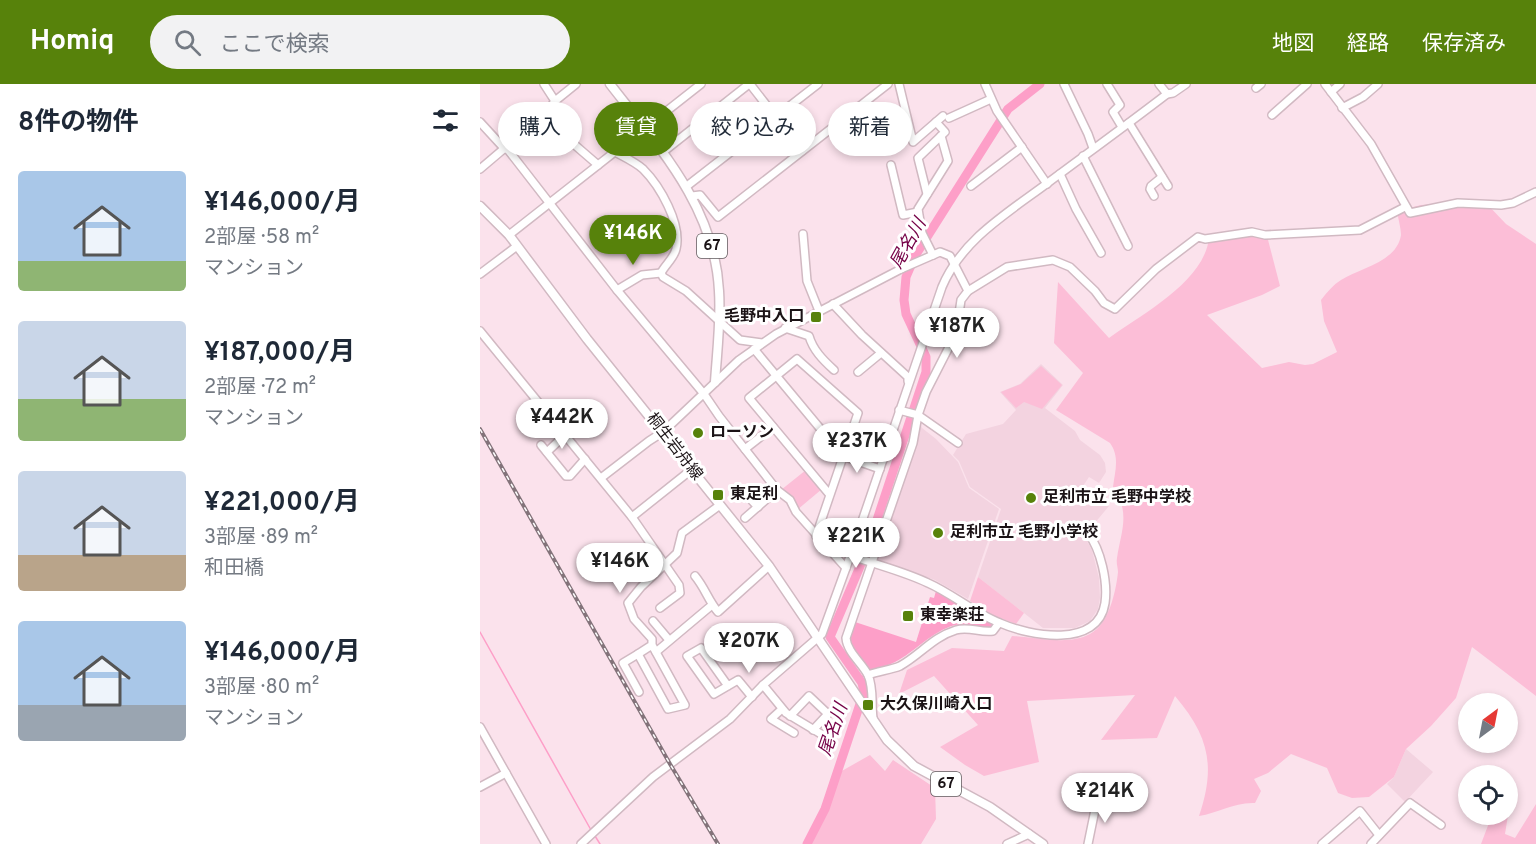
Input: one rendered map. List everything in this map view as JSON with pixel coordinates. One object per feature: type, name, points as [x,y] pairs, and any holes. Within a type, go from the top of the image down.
[{"type":"main road","name":"67","points":[[610,84],[624,102]]},
{"type":"main road","name":"67","points":[[666,156],[692,196],[714,255],[719,289],[715,382]]},
{"type":"main road","name":"桐生岩舟線","points":[[480,206],[517,246],[587,339],[769,566],[873,720]]},
{"type":"main road","name":"67","points":[[873,720],[887,740],[914,766],[990,807],[1043,844]]},
{"type":"street","points":[[544,84],[555,101],[576,84]]},
{"type":"street","points":[[678,102],[701,84]]},
{"type":"street","points":[[678,140],[750,84],[764,102]]},
{"type":"street","points":[[795,102],[818,84]]},
{"type":"street","points":[[816,140],[887,84]]},
{"type":"street","points":[[899,84],[913,142],[936,122],[991,99]]},
{"type":"street","points":[[985,84],[991,99],[1047,184]]},
{"type":"street","points":[[1064,84],[1093,148]]},
{"type":"street","points":[[1107,84],[1120,105],[1113,112],[1125,125],[1168,186]]},
{"type":"street","points":[[1159,84],[1167,94]]},
{"type":"street","points":[[581,844],[653,777],[719,729],[763,685],[817,640],[827,624],[846,568],[854,557],[880,469],[902,411],[908,381],[945,278],[954,262],[983,232],[1167,94],[1173,93],[1186,84]]},
{"type":"street","points":[[1272,116],[1307,84]]},
{"type":"street","points":[[1325,84],[1371,144],[1410,213],[1458,203],[1501,205],[1513,203],[1536,192]]},
{"type":"street","points":[[1331,92],[1340,84]]},
{"type":"street","points":[[1342,108],[1363,97],[1378,84]]},
{"type":"street","points":[[480,122],[498,141]]},
{"type":"street","points":[[927,194],[918,158],[945,132],[936,122]]},
{"type":"street","points":[[933,255],[922,233],[918,209],[948,161],[942,136]]},
{"type":"street","points":[[971,186],[1022,147]]},
{"type":"street","points":[[582,151],[597,165]]},
{"type":"street","points":[[480,169],[498,154]]},
{"type":"street","points":[[513,156],[617,290],[704,394],[777,490],[790,500],[796,512],[846,568]]},
{"type":"street","points":[[508,235],[609,156]]},
{"type":"street","points":[[617,290],[642,275],[661,273],[675,253],[677,246],[675,227],[661,190],[641,167],[622,156]]},
{"type":"street","points":[[687,186],[726,156]]},
{"type":"street","points":[[692,196],[700,195],[718,217],[796,156]]},
{"type":"street","points":[[1083,156],[1128,246]]},
{"type":"street","points":[[891,165],[903,215],[918,212]]},
{"type":"street","points":[[1060,174],[1076,209],[1101,253]]},
{"type":"street","points":[[1154,196],[1150,186],[1162,177]]},
{"type":"street","points":[[873,720],[872,690],[868,675],[846,642],[869,562],[913,443],[917,415],[948,350],[957,327],[961,300],[968,291],[1007,267],[1053,261],[1070,267],[1104,303],[1115,309],[1156,269],[1198,237],[1205,239],[1252,232],[1265,235],[1354,231],[1379,222],[1405,207]]},
{"type":"street","points":[[803,234],[807,281],[819,311]]},
{"type":"street","points":[[480,274],[517,246]]},
{"type":"street","points":[[601,478],[663,432],[739,360],[785,328],[832,304],[901,269],[933,255],[945,253],[954,262],[968,291]]},
{"type":"street","points":[[661,273],[663,277],[686,291],[740,340],[762,343]]},
{"type":"street","points":[[832,304],[908,377],[908,381]]},
{"type":"street","points":[[785,328],[809,336],[811,344],[834,370]]},
{"type":"street","points":[[480,331],[632,517],[681,589],[680,593],[660,608]]},
{"type":"street","points":[[754,349],[843,456],[880,469]]},
{"type":"street","points":[[858,372],[881,353]]},
{"type":"street","points":[[816,536],[830,495],[843,456],[858,413],[797,359],[749,398],[830,495]]},
{"type":"street","points":[[902,411],[917,415],[958,443]]},
{"type":"street","points":[[745,449],[773,427]]},
{"type":"street","points":[[547,452],[565,435]]},
{"type":"street","points":[[541,445],[566,476],[570,476],[585,459]]},
{"type":"street","points":[[632,517],[691,470]]},
{"type":"street","points":[[742,490],[758,507]]},
{"type":"street","points":[[745,518],[777,490]]},
{"type":"street","points":[[638,654],[668,709],[685,705],[652,645],[652,639],[634,619],[628,603],[641,587],[677,554],[682,533],[720,505]]},
{"type":"street","points":[[854,557],[927,582],[999,623],[1058,635],[1080,633],[1093,627],[1102,613],[1105,588],[1096,545],[1088,533]]},
{"type":"street","points":[[695,576],[705,588],[705,596],[718,612],[769,566]]},
{"type":"street","points":[[656,652],[712,605]]},
{"type":"street","points":[[653,621],[669,640]]},
{"type":"street","points":[[868,675],[900,666],[937,638],[957,629],[966,628],[987,632],[993,631],[999,623]]},
{"type":"street","points":[[639,692],[623,663],[652,645]]},
{"type":"street","points":[[728,686],[701,648],[687,656],[714,694],[728,686],[738,680],[752,697]]},
{"type":"street","points":[[763,685],[790,716],[821,734]]},
{"type":"street","points":[[790,716],[809,696],[828,714],[813,730]]},
{"type":"street","points":[[782,709],[771,719],[794,733]]},
{"type":"street","points":[[480,727],[546,844]]},
{"type":"street","points":[[480,787],[506,773]]},
{"type":"street","points":[[1088,844],[1095,800],[1121,801]]},
{"type":"street","points":[[1371,844],[1410,802],[1441,825]]},
{"type":"street","points":[[1322,844],[1360,812],[1379,835]]},
{"type":"street","points":[[1007,844],[1029,834]]},
{"type":"shaded area","points":[[1486,203],[1506,224],[1536,244],[1536,696],[1472,647],[1456,698],[1406,749],[1394,777],[1369,797],[1352,798],[1338,793],[1327,768],[1291,754],[1268,773],[1254,779],[1261,791],[1255,803],[1240,804],[1199,816],[1207,782],[1206,752],[1195,725],[1175,696],[1157,738],[1101,740],[1135,695],[1027,701],[1039,762],[984,776],[940,747],[978,725],[934,676],[899,694],[907,670],[952,648],[1004,651],[1012,636],[1052,640],[1081,638],[1097,629],[1102,623],[1113,597],[1123,522],[1122,505],[1113,487],[1115,454],[1110,443],[1056,410],[1083,373],[1054,343],[1058,282],[1109,338],[1170,296],[1184,283],[1205,254],[1209,238],[1266,232],[1280,286],[1207,315],[1262,368],[1289,362],[1313,364],[1337,352],[1324,321],[1321,300],[1341,280],[1377,263],[1393,252],[1401,235],[1397,211],[1421,205]]},
{"type":"shaded area","name":"足利市立 毛野中学校","points":[[1041,364],[1063,385],[1045,408],[1075,431],[1080,440],[1100,455],[1105,463],[1106,472],[1099,483],[1089,477],[1073,501],[1083,506],[1096,495],[1109,506],[1084,536],[1092,550],[1099,578],[1098,609],[1090,621],[1075,628],[1043,628],[978,577],[1001,509],[970,487],[959,461],[953,455],[966,434],[1003,424],[1016,410],[1000,392],[1020,384]]},
{"type":"shaded area","points":[[1041,366],[1062,385],[1042,409],[1024,402],[1016,408],[1001,392],[1021,384]]},
{"type":"shaded area","name":"足利市立 毛野小学校","points":[[920,423],[922,428],[958,462],[969,488],[999,509],[968,599],[935,580],[879,561],[878,557]]},
{"type":"shaded area","points":[[806,470],[822,489],[797,510],[781,490]]},
{"type":"shaded area","points":[[978,577],[1024,613],[1016,624],[992,615],[970,601]]},
{"type":"shaded area","points":[[936,591],[992,626],[984,628],[955,625],[931,637],[895,662],[868,670],[849,642],[855,622],[916,642],[930,597],[934,598]]},
{"type":"shaded area","points":[[1406,749],[1433,772],[1405,802],[1387,784],[1394,777]]},
{"type":"shaded area","points":[[870,755],[885,771],[893,760],[935,788],[936,819],[921,844],[810,844],[827,809],[840,772]]},
{"type":"shaded area","points":[[1536,804],[1536,844],[1481,844],[1488,825],[1506,825],[1505,834],[1515,838]]},
{"type":"waterway","name":"尾名川","points":[[807,844],[825,809],[864,692],[862,683],[830,637],[867,550],[926,372],[926,357],[906,314],[904,300],[906,277],[915,256],[1008,109],[1040,84]]},
{"type":"waterway","points":[[480,632],[591,830]]},
{"type":"waterway","name":"尾名川","points":[[859,679],[863,676]]},
{"type":"waterway","points":[[595,836],[600,844]]},
{"type":"railway","points":[[480,429],[670,764],[718,844]]},
{"type":"place","name":"毛野中入口","points":[[816,317]]},
{"type":"place","name":"ローソン","points":[[698,433]]},
{"type":"place","name":"東足利","points":[[718,495]]},
{"type":"place","name":"足利市立 毛野中学校","points":[[1031,498]]},
{"type":"place","name":"足利市立 毛野小学校","points":[[938,533]]},
{"type":"place","name":"東幸楽荘","points":[[908,616]]},
{"type":"place","name":"大久保川崎入口","points":[[868,705]]}]
